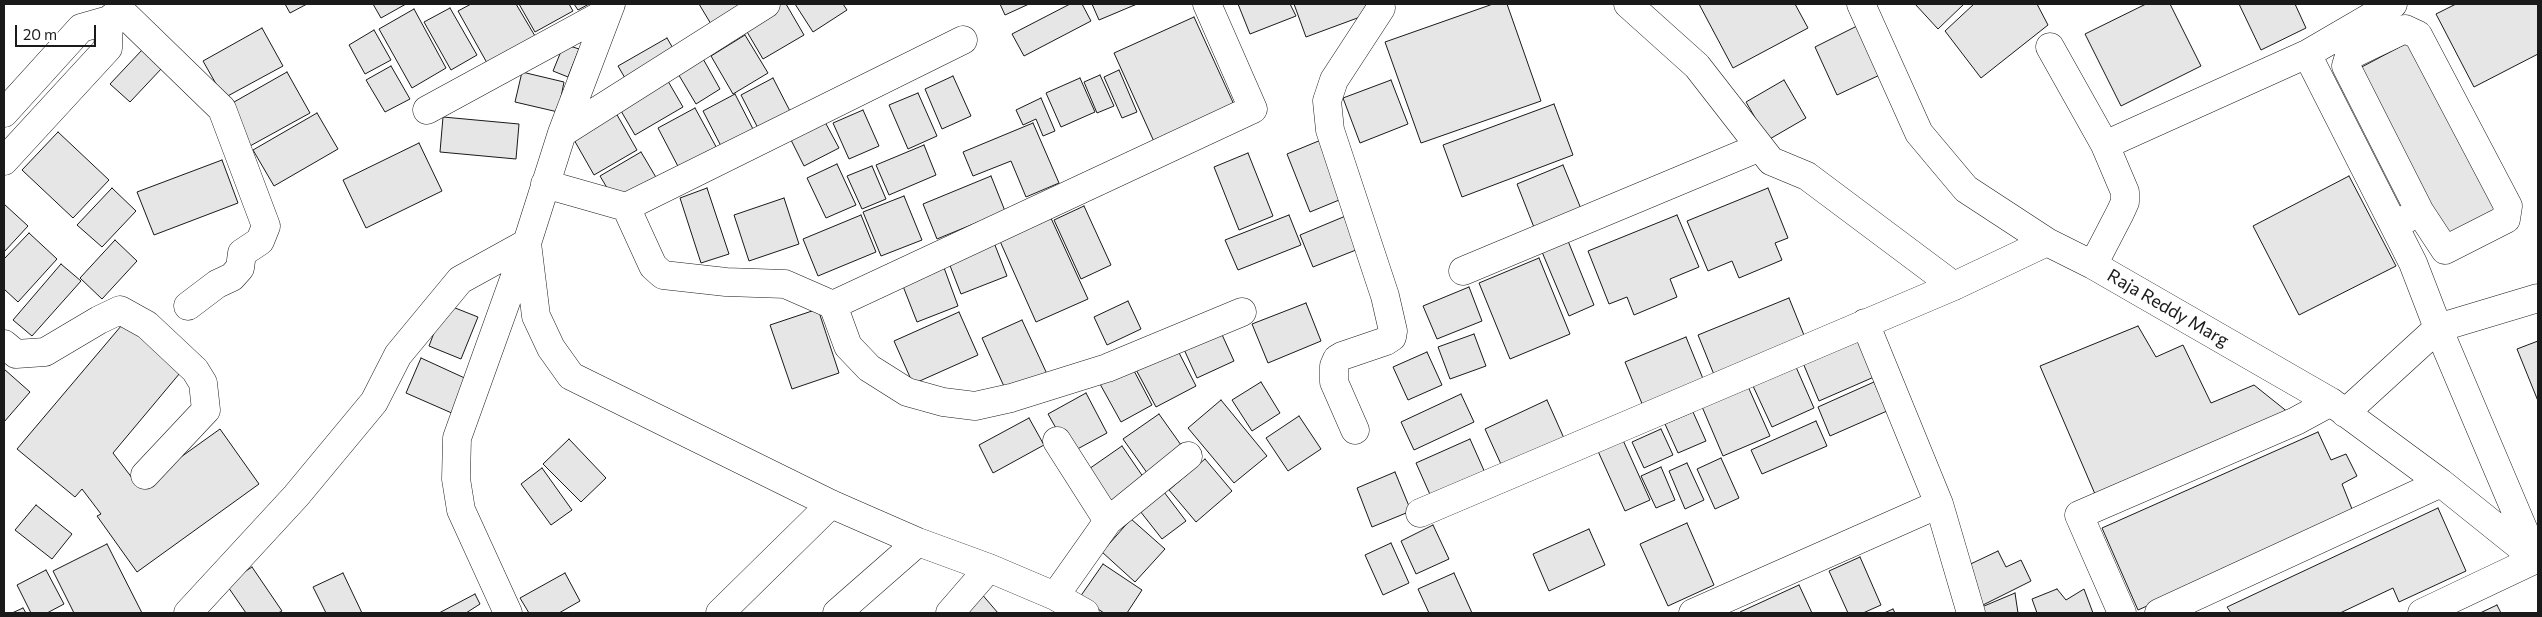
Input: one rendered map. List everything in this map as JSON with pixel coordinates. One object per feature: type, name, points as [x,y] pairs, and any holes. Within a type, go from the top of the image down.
[{"type":"street","points":[[833,305],[1254,109],[1207,4]]},
{"type":"street","points":[[1628,4],[1697,66],[1771,161],[1807,176],[1954,286]]},
{"type":"street","name":"Raja Reddy Marg","points":[[1861,4],[1918,133],[1966,189],[2048,242],[2093,265],[2338,407],[2441,483],[2537,560]]},
{"type":"street","points":[[2105,146],[2307,54],[2393,4]]},
{"type":"street","points":[[562,133],[761,5]]},
{"type":"street","points":[[1355,430],[1334,382],[1334,366],[1337,359],[1342,356],[1386,341],[1392,337],[1393,331],[1385,296],[1330,130],[1328,101],[1334,80],[1384,5]]},
{"type":"street","points":[[508,613],[461,510],[456,479],[457,438],[527,243],[562,133],[609,8]]},
{"type":"street","points":[[427,110],[609,8]]},
{"type":"street","points":[[4,113],[81,28],[119,12]]},
{"type":"street","points":[[4,161],[108,48],[119,12]]},
{"type":"street","points":[[119,12],[222,109],[266,226],[260,241],[242,253],[240,268],[232,277],[217,284],[188,306]]},
{"type":"street","points":[[2413,263],[2445,250],[2506,219],[2508,206],[2418,35],[2405,29],[2348,56],[2346,66],[2420,212],[2445,250]]},
{"type":"street","points":[[545,184],[626,207],[963,40]]},
{"type":"street","points":[[2050,47],[2105,146],[2125,192],[2125,202],[2093,265]]},
{"type":"street","points":[[2307,54],[2413,263],[2438,328],[2537,560],[2422,613]]},
{"type":"street","points":[[1463,271],[1760,147]]},
{"type":"street","points":[[626,207],[653,266],[663,274],[726,282],[784,284],[833,305],[848,346],[868,368],[907,392],[943,402],[975,406],[1011,398],[1107,368],[1242,312]]},
{"type":"street","points":[[2394,225],[2420,212]]},
{"type":"street","points":[[1420,513],[1954,286],[2048,242]]},
{"type":"street","points":[[527,243],[536,316],[551,348],[571,376],[831,504],[918,542],[989,568],[1055,596],[1085,613]]},
{"type":"street","points":[[188,613],[296,496],[374,402],[398,356],[460,280],[527,243]]},
{"type":"street","points":[[2122,613],[2079,515],[2296,421],[2338,407],[2438,328],[2538,298]]},
{"type":"street","points":[[4,344],[16,354],[45,352],[120,310],[146,325],[196,370],[203,383],[206,410],[145,475]]},
{"type":"street","points":[[1865,323],[1939,504],[1971,613]]},
{"type":"street","points":[[1057,441],[1108,521]]},
{"type":"street","points":[[1055,596],[1108,521],[1188,456]]},
{"type":"street","points":[[2159,613],[2441,483]]},
{"type":"street","points":[[720,613],[831,504]]},
{"type":"street","points":[[1693,613],[1939,504]]},
{"type":"street","points":[[837,613],[918,542]]},
{"type":"street","points":[[950,613],[989,568]]},
{"type":"building","points":[[285,4],[307,4],[290,13]]},
{"type":"building","points":[[373,4],[406,4],[381,18]]},
{"type":"building","points":[[471,4],[516,4],[535,36],[487,63],[458,11]]},
{"type":"building","points":[[519,4],[569,4],[573,11],[535,32]]},
{"type":"building","points":[[574,4],[589,4],[578,10]]},
{"type":"building","points":[[699,4],[749,4],[714,29]]},
{"type":"building","points":[[780,4],[786,4],[804,35],[763,59],[743,25]]},
{"type":"building","points":[[795,4],[843,4],[847,10],[813,32]]},
{"type":"building","points":[[1000,4],[1029,4],[1005,15]]},
{"type":"building","points":[[1070,4],[1082,4],[1091,21],[1024,56],[1012,34]]},
{"type":"building","points":[[1092,4],[1137,4],[1099,20]]},
{"type":"building","points":[[1238,4],[1290,4],[1296,16],[1250,34]]},
{"type":"building","points":[[1294,4],[1367,4],[1371,13],[1306,37]]},
{"type":"building","points":[[1493,4],[1507,4],[1541,101],[1421,143],[1385,42]]},
{"type":"building","points":[[1699,4],[1795,4],[1808,28],[1733,68]]},
{"type":"building","points":[[1915,4],[1964,4],[1938,29]]},
{"type":"building","points":[[1974,4],[2037,4],[2048,25],[1981,78],[1945,31]]},
{"type":"building","points":[[2146,4],[2170,4],[2201,66],[2121,106],[2085,34]]},
{"type":"building","points":[[2239,4],[2295,4],[2306,28],[2261,50]]},
{"type":"building","points":[[2456,4],[2538,4],[2538,54],[2474,87],[2436,14]]},
{"type":"building","points":[[450,8],[477,55],[451,70],[424,22]]},
{"type":"building","points":[[414,9],[446,68],[412,88],[379,29]]},
{"type":"building","points":[[1194,17],[1236,109],[1156,146],[1114,53]]},
{"type":"building","points":[[1861,24],[1884,73],[1837,95],[1815,47]]},
{"type":"building","points":[[262,28],[283,66],[224,98],[203,61]]},
{"type":"building","points":[[374,30],[391,60],[365,74],[349,45]]},
{"type":"building","points":[[745,35],[768,73],[733,94],[711,56]]},
{"type":"building","points":[[667,38],[678,57],[629,85],[618,66]]},
{"type":"building","points":[[2409,42],[2500,212],[2446,241],[2356,70]]},
{"type":"building","points":[[564,44],[579,49],[568,77],[553,71]]},
{"type":"building","points":[[142,50],[162,68],[130,102],[110,84]]},
{"type":"building","points":[[702,57],[720,89],[696,104],[677,72]]},
{"type":"building","points":[[391,66],[410,99],[385,112],[366,80]]},
{"type":"building","points":[[1119,70],[1137,112],[1122,118],[1104,77]]},
{"type":"building","points":[[287,72],[310,113],[250,146],[227,106]]},
{"type":"building","points":[[522,72],[564,82],[558,112],[515,102]]},
{"type":"building","points":[[1100,75],[1114,106],[1097,113],[1084,82]]},
{"type":"building","points":[[665,76],[683,107],[635,135],[617,104]]},
{"type":"building","points":[[953,76],[971,116],[942,129],[925,89]]},
{"type":"building","points":[[773,78],[792,115],[760,132],[741,95]]},
{"type":"building","points":[[1080,78],[1095,112],[1061,127],[1046,93]]},
{"type":"building","points":[[1391,80],[1408,124],[1360,143],[1343,98]]},
{"type":"building","points":[[1784,80],[1806,118],[1768,140],[1746,102]]},
{"type":"building","points":[[918,93],[937,136],[908,149],[889,105]]},
{"type":"building","points":[[735,94],[754,131],[722,148],[703,111]]},
{"type":"building","points":[[1041,98],[1055,131],[1043,136],[1036,119],[1023,125],[1016,110]]},
{"type":"building","points":[[1554,104],[1573,155],[1462,197],[1443,145]]},
{"type":"building","points":[[612,106],[637,150],[594,175],[569,131]]},
{"type":"building","points":[[695,108],[720,154],[682,174],[658,128]]},
{"type":"building","points":[[863,110],[879,146],[849,159],[833,123]]},
{"type":"building","points":[[317,113],[338,149],[274,186],[253,150]]},
{"type":"building","points":[[443,117],[519,124],[516,159],[440,152]]},
{"type":"building","points":[[825,122],[839,148],[804,166],[791,140]]},
{"type":"building","points":[[1033,123],[1059,183],[1026,197],[1011,161],[973,176],[963,152]]},
{"type":"building","points":[[58,132],[109,180],[73,218],[22,170]]},
{"type":"building","points":[[1321,140],[1344,198],[1310,212],[1287,154]]},
{"type":"building","points":[[419,143],[442,191],[366,228],[343,180]]},
{"type":"building","points":[[924,145],[936,175],[889,195],[876,165]]},
{"type":"building","points":[[641,152],[657,179],[616,203],[600,176]]},
{"type":"building","points":[[1248,153],[1273,216],[1239,230],[1214,167]]},
{"type":"building","points":[[222,160],[238,203],[154,235],[137,192]]},
{"type":"building","points":[[837,164],[856,205],[826,218],[807,178]]},
{"type":"building","points":[[1563,165],[1584,216],[1537,235],[1517,184]]},
{"type":"building","points":[[872,166],[886,199],[862,209],[847,176]]},
{"type":"building","points":[[991,176],[1005,211],[937,239],[923,204]]},
{"type":"building","points":[[2349,176],[2396,266],[2299,315],[2253,226]]},
{"type":"building","points":[[112,188],[136,211],[102,247],[77,225]]},
{"type":"building","points":[[707,188],[729,254],[701,263],[680,198]]},
{"type":"building","points":[[1768,188],[1788,238],[1775,243],[1782,260],[1739,278],[1732,261],[1708,271],[1687,221]]},
{"type":"building","points":[[904,196],[922,240],[881,256],[863,212]]},
{"type":"building","points":[[784,198],[799,244],[749,261],[734,215]]},
{"type":"building","points":[[4,204],[28,226],[4,252]]},
{"type":"building","points":[[1084,206],[1111,265],[1081,279],[1054,220]]},
{"type":"building","points":[[861,215],[876,252],[818,276],[803,239]]},
{"type":"building","points":[[1289,215],[1301,245],[1238,270],[1225,240]]},
{"type":"building","points":[[1348,215],[1361,248],[1313,267],[1300,235]]},
{"type":"building","points":[[1677,215],[1699,267],[1670,279],[1677,297],[1634,315],[1627,297],[1609,304],[1588,251]]},
{"type":"building","points":[[1050,216],[1088,299],[1036,322],[999,239]]},
{"type":"building","points":[[29,233],[57,259],[18,302],[4,289],[4,259]]},
{"type":"building","points":[[115,240],[137,261],[102,299],[80,278]]},
{"type":"building","points":[[993,240],[1007,276],[961,294],[947,258]]},
{"type":"building","points":[[1568,241],[1594,305],[1569,316],[1542,252]]},
{"type":"building","points":[[1539,258],[1570,334],[1510,359],[1479,283]]},
{"type":"building","points":[[61,264],[81,281],[32,336],[13,320]]},
{"type":"building","points":[[943,265],[958,306],[917,322],[901,281]]},
{"type":"building","points":[[1469,287],[1482,321],[1437,339],[1423,306]]},
{"type":"building","points":[[1789,298],[1808,345],[1717,382],[1698,335]]},
{"type":"building","points":[[1128,301],[1141,329],[1107,345],[1094,317]]},
{"type":"building","points":[[1306,303],[1321,341],[1268,363],[1252,324]]},
{"type":"building","points":[[445,304],[478,317],[461,359],[429,346]]},
{"type":"building","points":[[818,309],[839,373],[792,389],[770,325]]},
{"type":"building","points":[[959,312],[978,355],[913,384],[894,341]]},
{"type":"building","points":[[127,319],[185,367],[113,453],[139,487],[220,429],[259,484],[137,572],[97,516],[101,514],[82,489],[75,497],[17,449]]},
{"type":"building","points":[[1022,320],[1047,374],[1007,393],[982,338]]},
{"type":"building","points":[[2138,326],[2156,357],[2183,345],[2211,403],[2254,385],[2294,417],[2098,501],[2040,366]]},
{"type":"building","points":[[1219,328],[1234,361],[1197,378],[1182,345]]},
{"type":"building","points":[[1474,334],[1486,366],[1450,379],[1438,347]]},
{"type":"building","points":[[1686,337],[1706,386],[1645,411],[1625,362]]},
{"type":"building","points":[[1857,339],[1874,377],[1819,401],[1803,363]]},
{"type":"building","points":[[2538,341],[2538,401],[2517,349]]},
{"type":"building","points":[[1174,343],[1196,386],[1156,407],[1133,364]]},
{"type":"building","points":[[1427,352],[1442,385],[1408,400],[1393,367]]},
{"type":"building","points":[[421,358],[469,380],[454,414],[406,393]]},
{"type":"building","points":[[1132,367],[1152,405],[1121,422],[1100,384]]},
{"type":"building","points":[[1796,367],[1814,408],[1772,427],[1753,386]]},
{"type":"building","points":[[4,369],[30,392],[4,422]]},
{"type":"building","points":[[1261,382],[1280,413],[1252,431],[1232,400]]},
{"type":"building","points":[[1746,382],[1770,436],[1723,456],[1700,402]]},
{"type":"building","points":[[1874,382],[1887,411],[1830,436],[1818,407]]},
{"type":"building","points":[[1086,393],[1107,433],[1070,453],[1048,414]]},
{"type":"building","points":[[1461,394],[1474,422],[1414,450],[1401,422]]},
{"type":"building","points":[[1221,400],[1267,456],[1234,483],[1188,428]]},
{"type":"building","points":[[1547,400],[1567,445],[1505,473],[1485,429]]},
{"type":"building","points":[[1693,412],[1706,441],[1678,453],[1665,424]]},
{"type":"building","points":[[1159,414],[1186,452],[1150,477],[1123,439]]},
{"type":"building","points":[[1299,416],[1321,449],[1288,471],[1266,438]]},
{"type":"building","points":[[1029,418],[1044,445],[993,473],[979,445]]},
{"type":"building","points":[[1816,421],[1827,446],[1762,474],[1751,450]]},
{"type":"building","points":[[1661,429],[1673,455],[1644,468],[1632,442]]},
{"type":"building","points":[[2318,432],[2331,460],[2346,454],[2357,476],[2342,484],[2354,514],[2138,610],[2102,528]]},
{"type":"building","points":[[1622,438],[1650,500],[1625,511],[1597,449]]},
{"type":"building","points":[[569,439],[606,478],[581,502],[543,464]]},
{"type":"building","points":[[1470,439],[1486,475],[1432,499],[1416,463]]},
{"type":"building","points":[[1122,446],[1146,481],[1110,506],[1086,471]]},
{"type":"building","points":[[1721,458],[1739,498],[1715,509],[1697,469]]},
{"type":"building","points":[[1205,459],[1232,491],[1196,522],[1169,490]]},
{"type":"building","points":[[1687,463],[1704,500],[1685,509],[1669,471]]},
{"type":"building","points":[[1661,467],[1675,500],[1656,508],[1641,476]]},
{"type":"building","points":[[542,468],[572,510],[551,525],[521,484]]},
{"type":"building","points":[[1395,472],[1411,511],[1372,527],[1357,488]]},
{"type":"building","points":[[1164,492],[1186,521],[1162,539],[1140,511]]},
{"type":"building","points":[[36,505],[72,534],[52,559],[15,530]]},
{"type":"building","points":[[2438,508],[2466,571],[2399,602],[2393,588],[2340,613],[2231,613],[2227,607]]},
{"type":"building","points":[[1131,519],[1165,549],[1135,582],[1102,552]]},
{"type":"building","points":[[1687,523],[1714,585],[1668,606],[1640,544]]},
{"type":"building","points":[[1433,525],[1449,559],[1416,574],[1401,541]]},
{"type":"building","points":[[1589,529],[1605,565],[1549,591],[1533,554]]},
{"type":"building","points":[[1391,543],[1409,583],[1383,595],[1365,555]]},
{"type":"building","points":[[107,544],[142,613],[74,613],[53,571]]},
{"type":"building","points":[[1998,551],[2006,567],[2021,560],[2031,581],[1979,607],[1960,569]]},
{"type":"building","points":[[1860,557],[1881,605],[1863,613],[1848,613],[1829,571]]},
{"type":"building","points":[[1103,564],[1142,590],[1127,613],[1104,613],[1080,597]]},
{"type":"building","points":[[252,567],[282,611],[278,613],[246,613],[226,584]]},
{"type":"building","points":[[46,570],[64,604],[47,613],[31,613],[17,585]]},
{"type":"building","points":[[343,573],[362,613],[326,613],[313,587]]},
{"type":"building","points":[[565,573],[580,601],[559,613],[529,613],[520,598]]},
{"type":"building","points":[[1454,573],[1472,613],[1429,613],[1418,589]]},
{"type":"building","points":[[1799,585],[1812,613],[1740,612]]},
{"type":"building","points":[[2057,589],[2066,600],[2084,589],[2093,613],[2037,613],[2032,599]]},
{"type":"building","points":[[980,592],[998,613],[958,613]]},
{"type":"building","points":[[2015,593],[2018,613],[1979,613],[1977,609]]},
{"type":"building","points":[[475,594],[480,604],[466,613],[439,613]]},
{"type":"building","points":[[2497,605],[2501,613],[2480,613]]},
{"type":"building","points":[[23,608],[26,613],[12,613]]},
{"type":"building","points":[[1893,609],[1895,613],[1884,613]]}]
